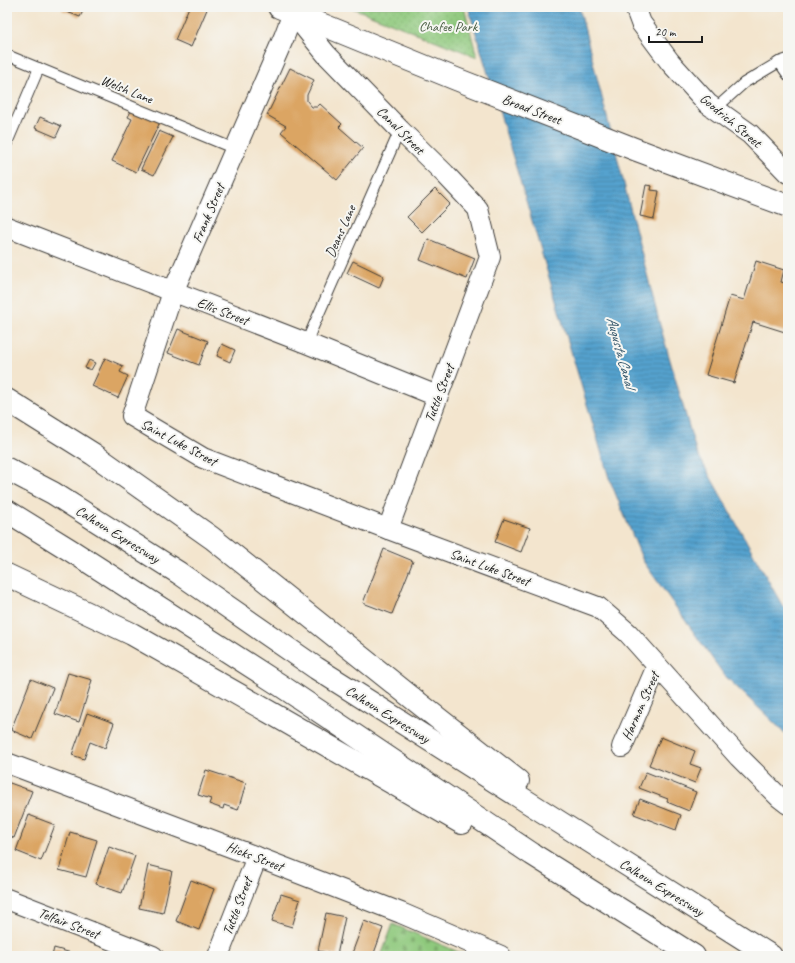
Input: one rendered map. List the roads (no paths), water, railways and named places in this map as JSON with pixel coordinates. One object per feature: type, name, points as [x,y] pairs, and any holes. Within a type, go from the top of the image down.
[{"type":"main road","name":"Broad Street","points":[[289,9],[456,79],[637,150],[788,206]]},
{"type":"main road","points":[[7,400],[93,454],[212,538],[611,855]]},
{"type":"main road","name":"Calhoun Expressway","points":[[7,469],[53,493],[179,573],[316,668],[771,956]]},
{"type":"main road","points":[[7,511],[254,668],[532,854],[693,956]]},
{"type":"main road","points":[[7,576],[132,634],[693,956]]},
{"type":"street","name":"Goodrich Street","points":[[635,7],[641,23],[670,62],[708,104],[750,134],[788,173]]},
{"type":"street","name":"Canal Street","points":[[289,9],[326,54],[478,209],[490,257]]},
{"type":"street","name":"Frank Street","points":[[132,416],[173,292],[284,37],[289,9]]},
{"type":"street","name":"Ellis Street","points":[[7,227],[306,343],[437,396]]},
{"type":"street","name":"Tuttle Street","points":[[388,529],[490,257]]},
{"type":"street","name":"Saint Luke Street","points":[[132,416],[203,458],[598,607],[628,633],[739,757],[788,804]]},
{"type":"street","name":"Harmon Street","points":[[622,747],[657,666]]},
{"type":"street","name":"Hicks Street","points":[[7,763],[401,913],[501,956]]},
{"type":"street","name":"Tuttle Street","points":[[218,956],[256,857]]},
{"type":"street","name":"Telfair Street","points":[[7,899],[152,956]]},
{"type":"lane","name":"Welsh Lane","points":[[7,55],[235,149]]},
{"type":"lane","points":[[715,109],[744,83],[783,60],[788,75]]},
{"type":"lane","points":[[7,143],[39,68]]},
{"type":"lane","name":"Deans Lane","points":[[306,343],[400,130]]},
{"type":"water","name":"Augusta Canal","points":[[468,7],[579,7],[660,325],[696,451],[782,605],[788,611],[788,736],[724,675],[643,561],[609,478]]},
{"type":"park label","name":"Chafee Park","points":[[448,26]]}]
